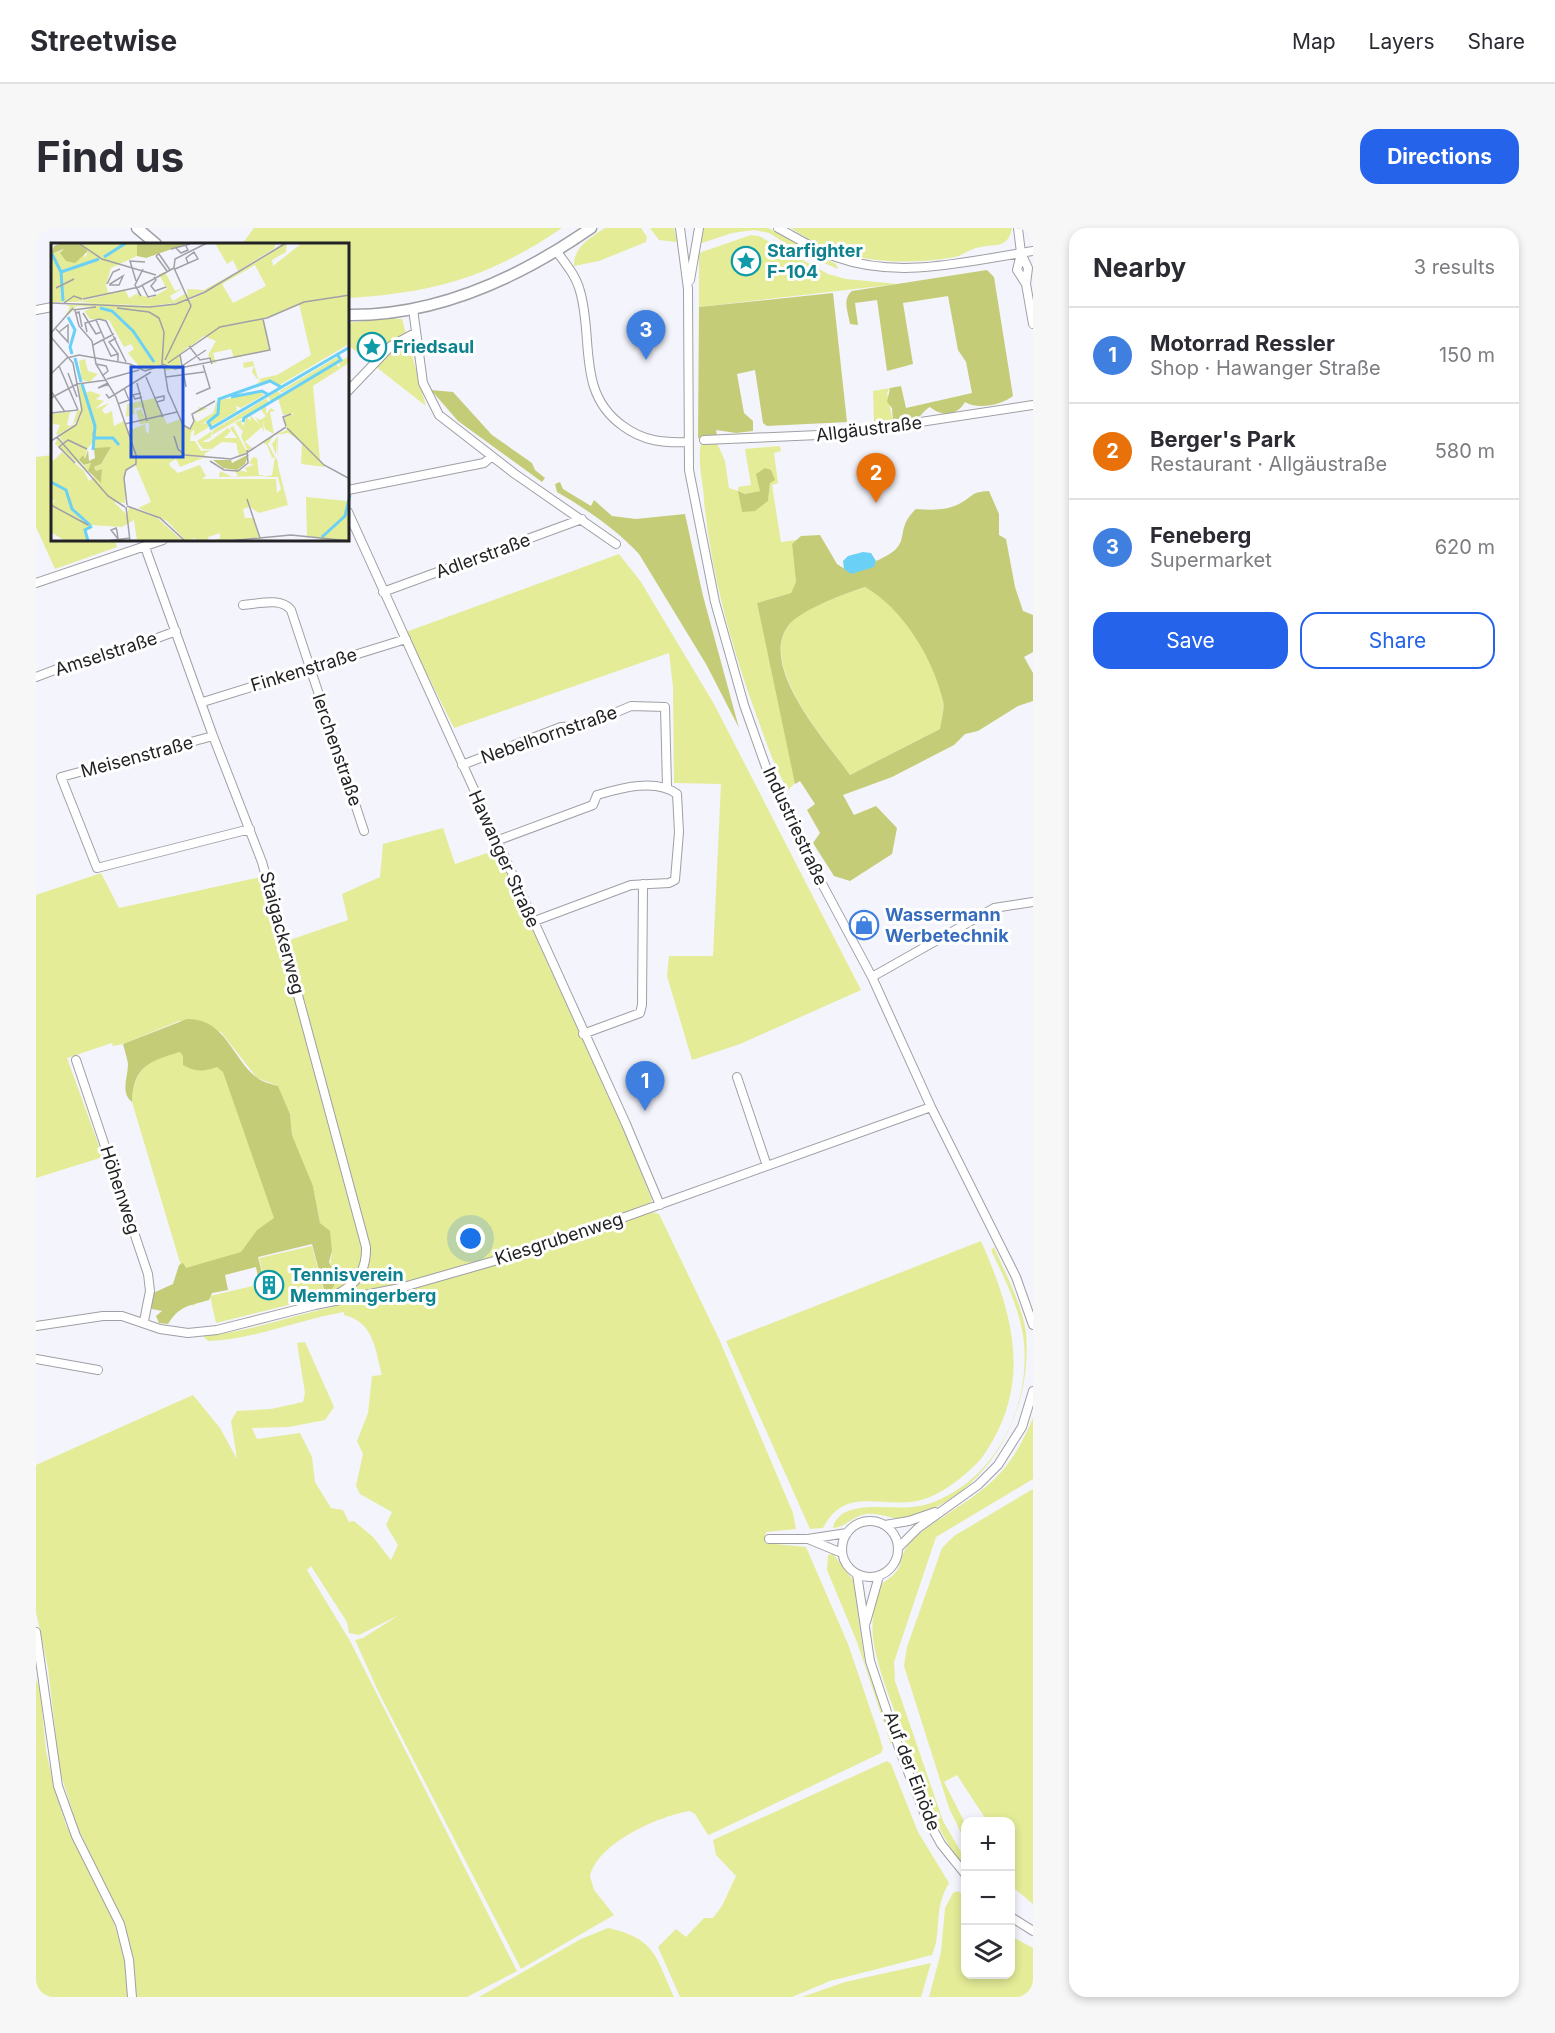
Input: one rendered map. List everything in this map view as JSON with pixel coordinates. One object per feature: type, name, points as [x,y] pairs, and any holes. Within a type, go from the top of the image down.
[{"type":"street","points":[[137,228],[155,243]]},
{"type":"street","points":[[350,315],[412,309],[448,301],[501,281],[557,252],[591,228]]},
{"type":"street","name":"Industriestraße","points":[[680,228],[688,290],[688,442],[695,509],[708,572],[744,705],[766,766],[820,880],[872,977],[931,1107],[1016,1277],[1033,1325]]},
{"type":"street","name":"Industriestraße","points":[[688,290],[699,228]]},
{"type":"street","points":[[779,228],[837,257],[885,268],[943,265],[1033,251]]},
{"type":"street","points":[[1018,228],[1021,253],[1028,268],[1026,284],[1033,324]]},
{"type":"street","points":[[557,252],[572,271],[581,292],[593,386],[603,410],[636,436],[658,442],[688,442]]},
{"type":"street","points":[[36,310],[51,307]]},
{"type":"street","points":[[412,309],[423,383],[433,405],[449,423],[492,456],[616,544]]},
{"type":"street","points":[[350,389],[391,346],[415,333]]},
{"type":"street","name":"Allgäustraße","points":[[704,440],[841,434],[1033,405]]},
{"type":"street","points":[[350,490],[484,463],[492,456]]},
{"type":"street","name":"Hawanger Straße","points":[[350,517],[660,1205]]},
{"type":"street","name":"Adlerstraße","points":[[383,592],[582,519]]},
{"type":"street","points":[[36,583],[158,542]]},
{"type":"street","name":"Staigackerweg","points":[[145,547],[213,736],[250,829],[273,898],[366,1247],[367,1263],[361,1276],[347,1288],[315,1305]]},
{"type":"street","name":"lerchenstraße","points":[[243,605],[277,602],[287,605],[291,610],[364,831]]},
{"type":"street","name":"Amselstraße","points":[[36,677],[65,666],[115,654],[176,631]]},
{"type":"street","name":"Finkenstraße","points":[[202,702],[405,639]]},
{"type":"street","name":"Nebelhornstraße","points":[[462,765],[561,727],[584,726],[631,706],[664,707],[667,786]]},
{"type":"street","name":"Meisenstraße","points":[[213,736],[61,777],[97,868],[250,829]]},
{"type":"street","points":[[496,841],[593,805],[597,795],[623,787],[667,786],[677,794],[677,875],[669,883],[631,885],[532,922]]},
{"type":"street","points":[[583,1034],[640,1012],[642,1005],[643,884]]},
{"type":"street","points":[[872,977],[994,908],[1033,902]]},
{"type":"street","name":"Höhenweg","points":[[76,1060],[148,1274],[150,1292],[144,1321]]},
{"type":"street","points":[[737,1077],[767,1166]]},
{"type":"street","name":"Kiesgrubenweg","points":[[36,1326],[102,1316],[144,1321],[160,1329],[188,1333],[217,1330],[315,1305],[360,1298],[536,1249],[931,1107]]},
{"type":"street","points":[[36,1359],[98,1370]]},
{"type":"street","points":[[898,1547],[941,1510],[978,1485],[1007,1453],[1022,1427],[1033,1391]]},
{"type":"street","points":[[769,1539],[808,1539],[847,1533],[864,1521],[885,1525],[909,1521],[941,1510]]},
{"type":"street","points":[[847,1533],[842,1553],[847,1565],[857,1574],[868,1577],[879,1575],[892,1567],[898,1547],[896,1537],[885,1525]]},
{"type":"street","points":[[808,1539],[842,1553]]},
{"type":"street","points":[[857,1574],[861,1611],[866,1626]]},
{"type":"street","points":[[866,1626],[879,1575]]},
{"type":"street","name":"Auf der Einöde","points":[[866,1626],[870,1661],[925,1815],[941,1844],[963,1871]]},
{"type":"street","points":[[36,1632],[58,1786],[76,1836],[116,1915],[126,1946],[132,1997]]},
{"type":"street","points":[[1015,1920],[1033,1931]]},
{"type":"green space","points":[[254,228],[562,228],[510,259],[460,280],[408,292],[350,298],[350,243],[243,243]]},
{"type":"green space","points":[[605,228],[641,228],[647,237],[646,242],[599,261],[574,266],[576,253],[580,248]]},
{"type":"green space","points":[[650,228],[674,228],[677,242],[659,240]]},
{"type":"green space","points":[[702,228],[768,228],[836,264],[838,269],[803,254],[769,233],[754,230],[732,233],[699,244]]},
{"type":"green space","points":[[791,228],[1012,228],[1004,243],[976,248],[955,257],[891,261],[849,255],[809,239]]},
{"type":"green space","points":[[751,235],[759,236],[828,274],[846,279],[898,284],[699,307],[699,253]]},
{"type":"green space","points":[[987,270],[994,277],[1013,396],[1003,402],[989,405],[976,406],[965,402],[958,410],[949,414],[930,407],[913,422],[902,424],[893,422],[892,408],[887,402],[890,388],[901,386],[906,408],[972,393],[966,362],[958,350],[948,296],[903,303],[913,364],[887,371],[877,300],[855,303],[858,325],[850,324],[846,306],[849,294],[852,291]]},
{"type":"green space","points":[[833,293],[847,422],[767,426],[763,423],[755,370],[737,374],[744,413],[753,421],[753,431],[736,433],[716,430],[717,436],[698,438],[699,307]]},
{"type":"green space","points":[[388,318],[402,319],[426,406],[350,347],[350,323]]},
{"type":"green space","points":[[890,388],[887,393],[893,422],[874,421],[873,391]]},
{"type":"green space","points":[[431,390],[453,392],[492,435],[532,463],[535,470],[545,478],[542,482],[458,421]]},
{"type":"green space","points":[[708,441],[717,443],[725,461],[729,488],[738,491],[738,487],[751,485],[745,449],[780,446],[781,451],[774,453],[778,483],[772,485],[781,542],[797,540],[792,544],[796,582],[791,593],[757,603],[795,783],[788,790],[773,759],[753,706],[735,653],[721,599],[706,517],[700,466],[701,443]],"holes":[[[770,483],[768,501],[742,512],[739,491],[745,494],[760,491],[760,484]]]},
{"type":"green space","points":[[51,455],[51,542],[116,542],[117,547],[55,569],[36,527],[36,457]]},
{"type":"green space","points":[[765,468],[771,470],[775,480],[770,483],[768,501],[755,511],[742,512],[738,491],[745,494],[760,491],[756,474]]},
{"type":"green space","points":[[560,482],[563,489],[591,506],[594,500],[612,516],[636,519],[685,514],[703,596],[739,728],[706,664],[639,554],[600,520],[557,492],[555,484]]},
{"type":"green space","points":[[989,491],[999,514],[999,535],[1006,539],[1015,587],[1023,611],[1033,615],[1033,652],[1024,657],[1033,673],[1033,701],[1018,706],[978,731],[965,734],[954,745],[892,777],[843,795],[854,815],[876,806],[897,828],[892,854],[850,881],[834,876],[813,843],[820,833],[807,810],[815,804],[800,781],[795,784],[757,603],[791,593],[796,582],[792,544],[801,536],[820,535],[837,564],[851,573],[873,567],[876,561],[896,549],[905,524],[916,509],[948,508],[959,504],[975,493]],"holes":[[[865,587],[879,596],[904,621],[924,652],[938,685],[943,704],[943,715],[940,729],[850,775],[799,704],[788,682],[782,662],[781,643],[788,626],[794,620],[824,603]]]},
{"type":"green space","points":[[619,554],[641,582],[714,704],[861,990],[740,1044],[692,1060],[667,976],[669,956],[713,956],[721,784],[674,783],[673,687],[669,653],[454,728],[406,632]]},
{"type":"green space","points":[[865,587],[892,608],[915,636],[939,685],[944,708],[940,729],[850,775],[800,704],[782,662],[781,643],[788,626],[802,614],[846,593]]},
{"type":"green space","points":[[443,828],[455,864],[496,850],[625,1133],[652,1200],[647,1206],[496,1257],[419,1279],[341,1296],[363,1277],[370,1258],[370,1250],[287,941],[348,920],[342,894],[380,877],[383,844]]},
{"type":"green space","points":[[101,873],[119,908],[261,877],[268,892],[364,1252],[356,1274],[326,1297],[332,1251],[320,1223],[313,1186],[292,1135],[290,1114],[278,1086],[257,1078],[221,1032],[179,1021],[123,1044],[113,1046],[112,1043],[67,1058],[103,1157],[36,1178],[36,895]]},
{"type":"green space","points":[[187,1019],[200,1020],[210,1025],[227,1041],[256,1077],[278,1086],[290,1114],[292,1135],[313,1186],[320,1223],[330,1231],[332,1251],[329,1262],[335,1276],[334,1286],[326,1297],[312,1244],[258,1257],[264,1281],[259,1282],[256,1267],[225,1275],[228,1290],[212,1293],[209,1300],[181,1310],[168,1324],[159,1323],[156,1316],[162,1311],[152,1309],[151,1294],[173,1284],[179,1265],[183,1263],[186,1268],[241,1252],[257,1230],[274,1218],[223,1072],[217,1067],[200,1071],[183,1065],[183,1056],[180,1052],[151,1063],[139,1073],[133,1090],[132,1102],[126,1094],[128,1064],[123,1044]]},
{"type":"green space","points":[[191,1051],[226,1070],[278,1223],[224,1274],[208,1295],[193,1306],[132,1102],[133,1089],[142,1070],[167,1055]]},
{"type":"green space","points":[[651,1212],[659,1214],[719,1339],[793,1513],[796,1529],[766,1532],[765,1543],[806,1547],[848,1644],[879,1735],[883,1749],[881,1753],[708,1835],[695,1814],[690,1811],[662,1819],[631,1833],[604,1853],[595,1864],[590,1876],[594,1890],[614,1915],[521,1969],[378,1691],[355,1640],[363,1638],[399,1615],[359,1635],[349,1633],[347,1622],[311,1566],[307,1570],[350,1641],[517,1971],[467,1997],[137,1997],[133,1961],[125,1927],[78,1828],[60,1772],[48,1668],[36,1612],[36,1465],[193,1395],[220,1428],[237,1459],[231,1421],[237,1411],[271,1409],[303,1402],[305,1393],[297,1343],[305,1342],[334,1407],[325,1420],[289,1427],[252,1428],[257,1439],[300,1433],[312,1457],[315,1482],[331,1508],[343,1510],[349,1522],[354,1521],[373,1537],[391,1560],[398,1545],[386,1525],[392,1512],[360,1494],[356,1486],[363,1454],[357,1441],[368,1413],[372,1376],[382,1375],[372,1338],[362,1324],[344,1315],[344,1312],[226,1340],[208,1341],[203,1336],[253,1327],[456,1276]]},
{"type":"green space","points":[[981,1241],[1003,1297],[1010,1325],[1013,1379],[1008,1405],[997,1432],[981,1459],[960,1478],[935,1495],[917,1501],[852,1503],[832,1515],[823,1528],[810,1529],[726,1341]]},
{"type":"green space","name":"Tennisverein Memmingerberg","points":[[312,1246],[325,1296],[216,1323],[210,1296],[265,1283],[259,1258]]},
{"type":"green space","points":[[994,1247],[1017,1299],[1026,1332],[1026,1362],[1022,1391],[1016,1411],[1025,1361],[1023,1335],[1014,1302],[991,1250]]},
{"type":"green space","points":[[1033,1418],[1033,1479],[936,1537],[894,1662],[895,1681],[943,1821],[961,1852],[961,1863],[934,1818],[888,1694],[873,1638],[874,1610],[881,1584],[895,1573],[905,1550],[913,1539],[990,1483],[1009,1463]]},
{"type":"green space","points":[[1005,1437],[1000,1446],[983,1470],[962,1490],[938,1506],[904,1518],[866,1514],[833,1528],[839,1516],[851,1510],[870,1507],[919,1506],[952,1493],[973,1477],[991,1458]]},
{"type":"green space","points":[[1033,1489],[1033,1904],[1015,1889],[1015,1817],[984,1817],[957,1775],[944,1782],[962,1817],[961,1833],[949,1808],[904,1666],[907,1647],[942,1548],[954,1536]]},
{"type":"green space","points":[[833,1554],[853,1580],[865,1663],[893,1741],[891,1744],[857,1642],[827,1570],[828,1555]]},
{"type":"green space","points":[[36,1679],[40,1689],[46,1751],[55,1791],[66,1825],[113,1920],[124,1956],[129,1997],[36,1997]]},
{"type":"green space","points":[[887,1761],[891,1764],[918,1832],[949,1883],[941,1903],[937,1937],[932,1955],[830,1981],[792,1997],[680,1997],[658,1947],[676,1929],[686,1937],[704,1918],[713,1918],[722,1906],[736,1876],[716,1855],[713,1840]]},
{"type":"green space","points":[[958,1891],[961,1894],[961,1979],[1015,1979],[1015,1938],[1033,1948],[1033,1997],[929,1997],[941,1952],[945,1908],[953,1893]]},
{"type":"green space","points":[[608,1928],[636,1937],[652,1951],[674,1997],[479,1997],[581,1939]]},
{"type":"green space","points":[[931,1963],[921,1997],[802,1997],[845,1982]]},
{"type":"water","points":[[863,552],[871,553],[876,561],[874,567],[851,574],[844,569],[843,561],[848,556]]},
{"type":"place","name":"Starfighter F-104","points":[[746,261]]},
{"type":"place","name":"Friedsaul","points":[[372,347]]},
{"type":"place","name":"Feneberg","points":[[646,360]]},
{"type":"place","name":"Berger's Park","points":[[876,503]]},
{"type":"place","name":"Wassermann Werbetechnik","points":[[864,925]]},
{"type":"place","name":"Motorrad Ressler","points":[[645,1111]]},
{"type":"place","name":"Tennisverein Memmingerberg","points":[[269,1285]]}]
